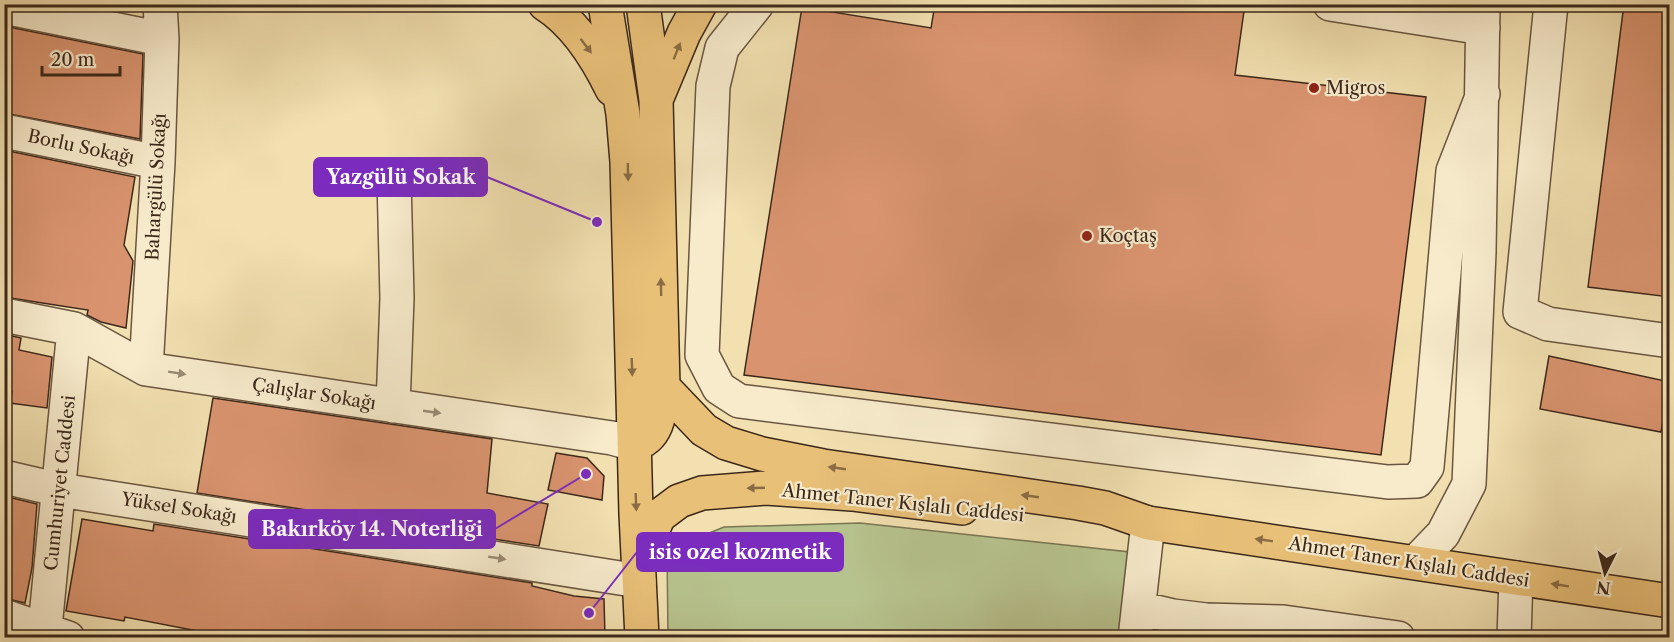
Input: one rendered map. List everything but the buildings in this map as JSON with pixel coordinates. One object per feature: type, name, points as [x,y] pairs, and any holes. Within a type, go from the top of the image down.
[{"type":"main road","points":[[545,4],[564,19],[592,53],[623,114]]},
{"type":"main road","points":[[605,4],[623,114],[627,162],[634,444],[642,638]]},
{"type":"main road","points":[[634,444],[643,442],[652,434],[659,416],[663,387],[656,100],[643,4]]},
{"type":"main road","points":[[656,100],[684,33],[700,4]]},
{"type":"main road","name":"Ahmet Taner Kışlalı Caddesi","points":[[663,387],[704,430],[726,442],[762,454],[823,466],[1078,503],[1105,508],[1148,523],[1416,562],[1666,602]]},
{"type":"main road","name":"Ahmet Taner Kışlalı Caddesi","points":[[639,580],[649,538],[659,516],[679,501],[702,493],[733,489],[766,488],[852,494],[1101,526],[1148,523]]},
{"type":"street","name":"Bahargülü Sokağı","points":[[146,369],[158,162],[162,39],[160,4]]},
{"type":"street","points":[[757,4],[722,48],[713,86],[702,355],[719,388],[739,401],[1388,482],[1418,481],[1427,467],[1453,171],[1483,94]]},
{"type":"street","points":[[1330,4],[1483,16],[1479,252],[1469,484],[1443,534],[1416,562]]},
{"type":"street","points":[[1551,4],[1520,312],[1548,324],[1670,341]]},
{"type":"street","points":[[4,7],[162,39]]},
{"type":"street","name":"Borlu Sokağı","points":[[4,131],[158,162]]},
{"type":"street","points":[[393,406],[397,298],[394,179]]},
{"type":"street","name":"Çalışlar Sokağı","points":[[4,315],[74,329],[146,369],[612,438],[634,444]]},
{"type":"street","name":"Cumhuriyet Caddesi","points":[[53,634],[60,490],[74,329]]},
{"type":"street","name":"Yüksel Sokağı","points":[[4,477],[60,490],[639,580]]},
{"type":"street","points":[[1148,523],[1137,623],[1187,627],[1283,622],[1398,638]]},
{"type":"street","points":[[1514,638],[1516,578]]},
{"type":"street","points":[[4,616],[53,634]]},
{"type":"green space","points":[[860,523],[1130,552],[1119,637],[668,638],[667,550],[724,527]]},
{"type":"place","name":"Migros","points":[[1314,88]]},
{"type":"place","name":"Yazgülü Sokak","points":[[597,222]]},
{"type":"place","name":"Koçtaş","points":[[1087,236]]},
{"type":"place","name":"Bakırköy 14. Noterliği","points":[[586,474]]},
{"type":"place","name":"isis ozel kozmetik","points":[[589,613]]}]
